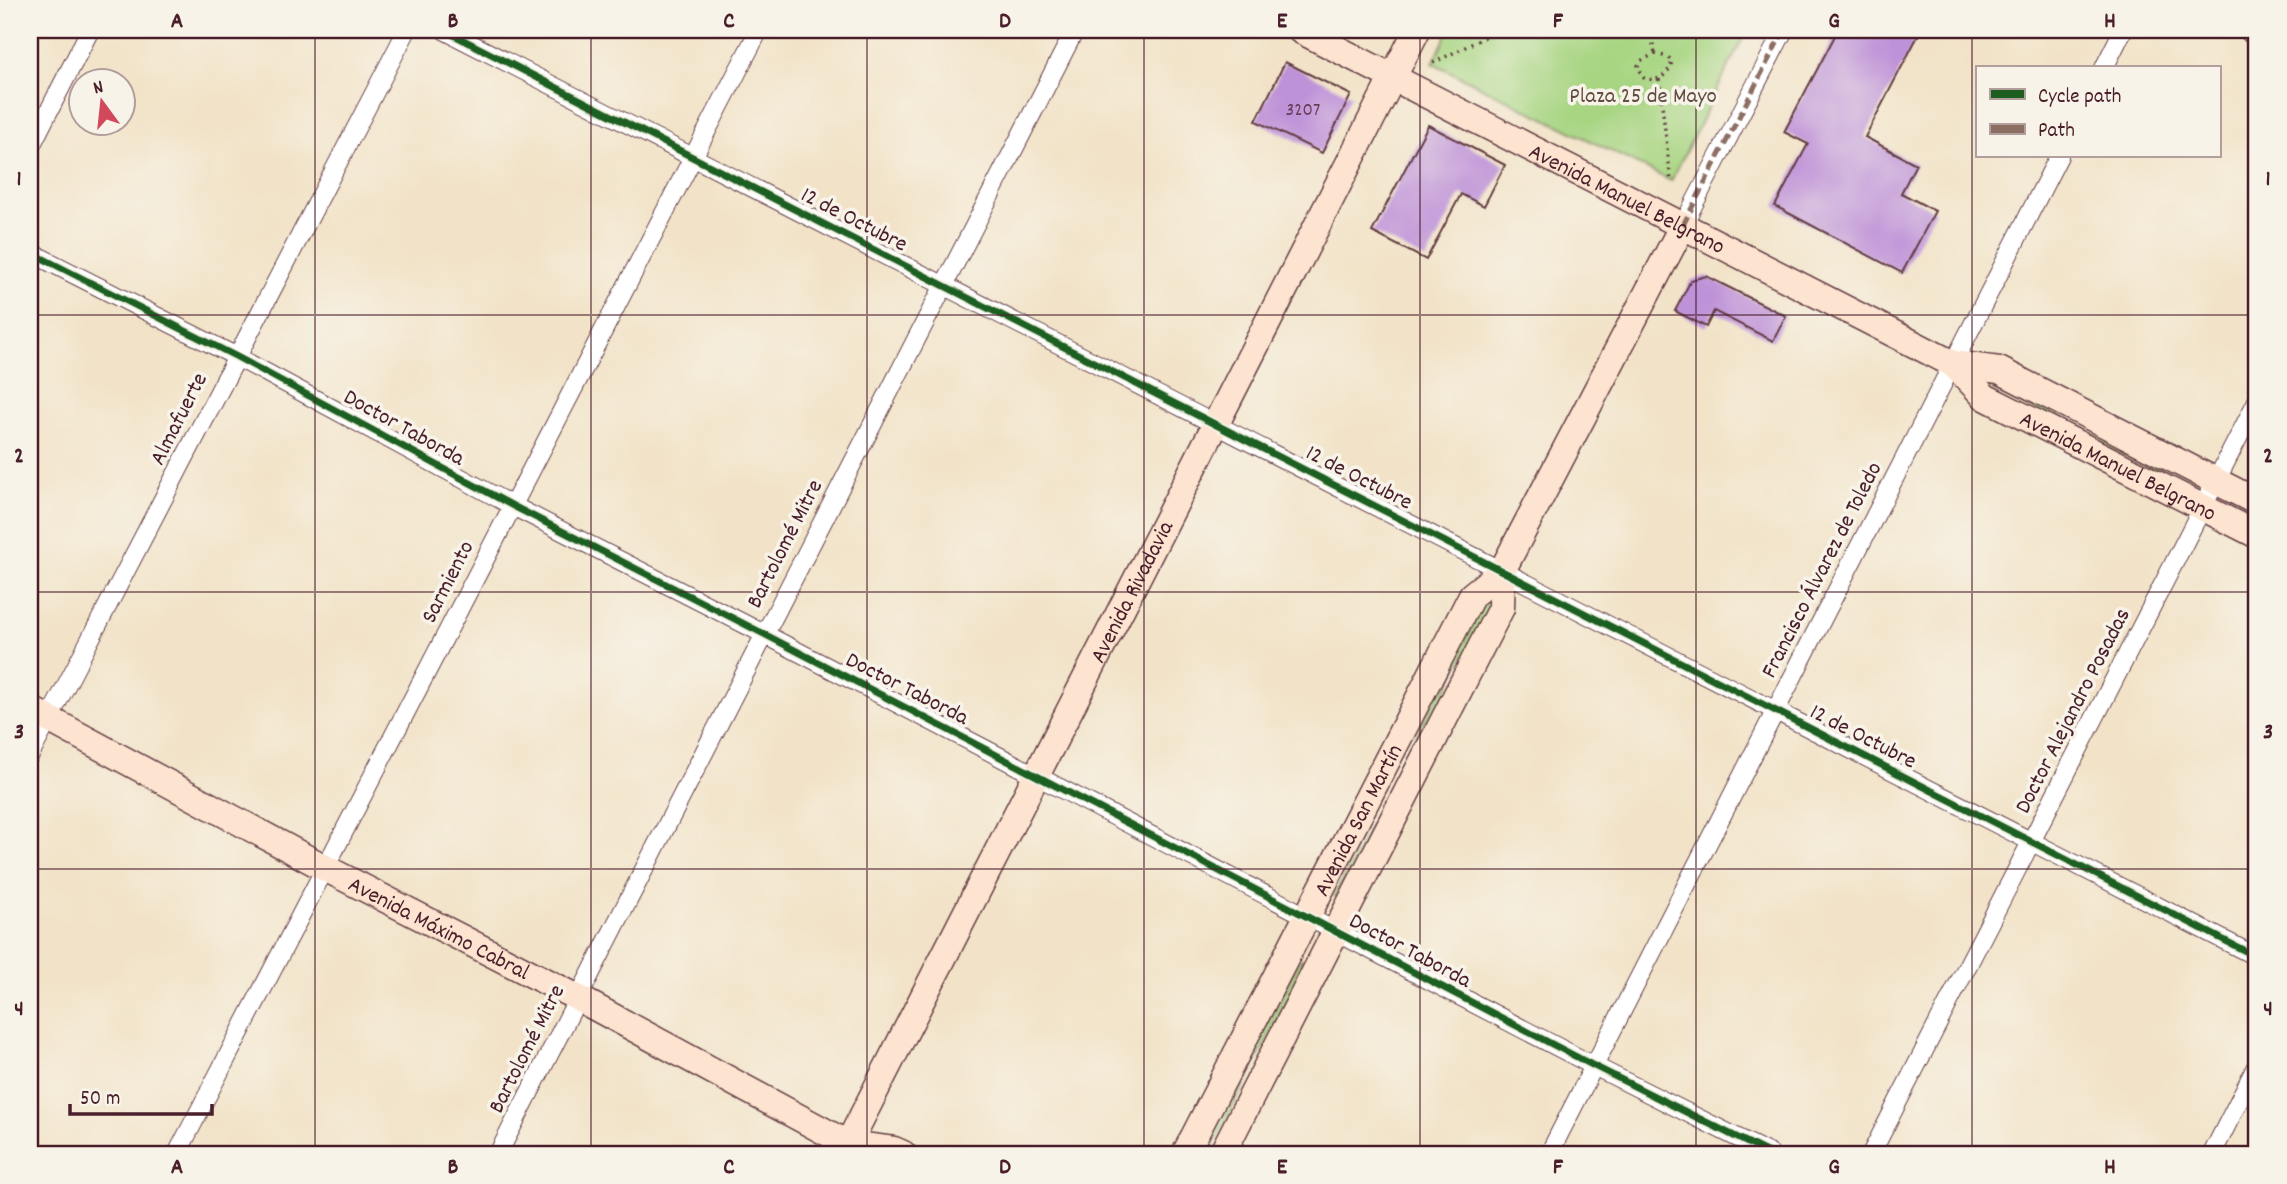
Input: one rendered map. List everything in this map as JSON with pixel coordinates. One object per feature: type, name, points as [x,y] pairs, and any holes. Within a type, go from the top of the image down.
[{"type":"main road","name":"Avenida Manuel Belgrano","points":[[1300,30],[1952,364],[1985,397],[2257,535]]},
{"type":"main road","name":"Avenida Rivadavia","points":[[850,1151],[1215,424],[1417,30]]},
{"type":"main road","name":"Avenida San Martín","points":[[1185,1154],[1472,595],[1502,571],[1683,225]]},
{"type":"main road","name":"Avenida Manuel Belgrano","points":[[1952,364],[1999,370],[2257,502]]},
{"type":"main road","name":"Avenida San Martín","points":[[1222,1154],[1502,608],[1502,571]]},
{"type":"main road","name":"Avenida Máximo Cabral","points":[[39,714],[325,868],[578,998],[850,1151],[894,1150],[903,1154]]},
{"type":"street","points":[[30,148],[90,30]]},
{"type":"street","name":"Almafuerte","points":[[30,755],[39,714],[237,357],[407,30]]},
{"type":"street","name":"12 de Octubre","points":[[444,30],[2257,957]]},
{"type":"street","name":"Sarmiento","points":[[177,1154],[759,30]]},
{"type":"street","name":"Bartolomé Mitre","points":[[498,1154],[1075,30]]},
{"type":"street","name":"Avenida San Martín","points":[[1683,225],[1784,30]]},
{"type":"street","points":[[2105,66],[2123,30]]},
{"type":"street","name":"Francisco Álvarez de Toledo","points":[[1549,1154],[2058,158]]},
{"type":"street","name":"Doctor Taborda","points":[[30,252],[237,357],[513,506],[1594,1066],[1770,1154]]},
{"type":"street","name":"Doctor Alejandro Posadas","points":[[1871,1154],[2257,401]]},
{"type":"street","points":[[2212,1154],[2257,1065]]},
{"type":"street","points":[[30,1152],[35,1154]]},
{"type":"path","points":[[1433,64],[1499,30]]},
{"type":"path","points":[[1650,30],[1655,54]]},
{"type":"path","points":[[1655,54],[1662,54],[1672,61],[1666,74],[1659,79],[1650,80],[1644,78],[1638,66],[1640,61],[1655,54]]},
{"type":"path","points":[[1659,79],[1671,181]]},
{"type":"green space","name":"Plaza 25 de Mayo","points":[[1449,30],[1747,30],[1671,181],[1433,63]]},
{"type":"green space","points":[[1986,379],[2190,483],[2188,488],[1984,384]]},
{"type":"green space","points":[[1488,596],[1493,599],[1340,898],[1334,896]]},
{"type":"green space","points":[[1301,959],[1307,962],[1209,1154],[1202,1154]]},
{"type":"building","points":[[1838,30],[1921,30],[1865,137],[1916,164],[1901,193],[1935,211],[1902,273],[1775,206],[1808,144],[1784,132]]},
{"type":"building","points":[[1285,62],[1351,95],[1322,153],[1256,121]]},
{"type":"building","points":[[1428,125],[1505,165],[1484,206],[1461,194],[1426,260],[1372,232]]},
{"type":"building","points":[[1706,276],[1786,316],[1773,341],[1714,311],[1706,327],[1675,311],[1691,280]]},
{"type":"marked path","points":[[1683,225],[1784,30]]},
{"type":"cycle path","points":[[444,30],[2257,957]]},
{"type":"cycle path","points":[[30,252],[237,357],[513,506],[1594,1066],[1770,1154]]}]
